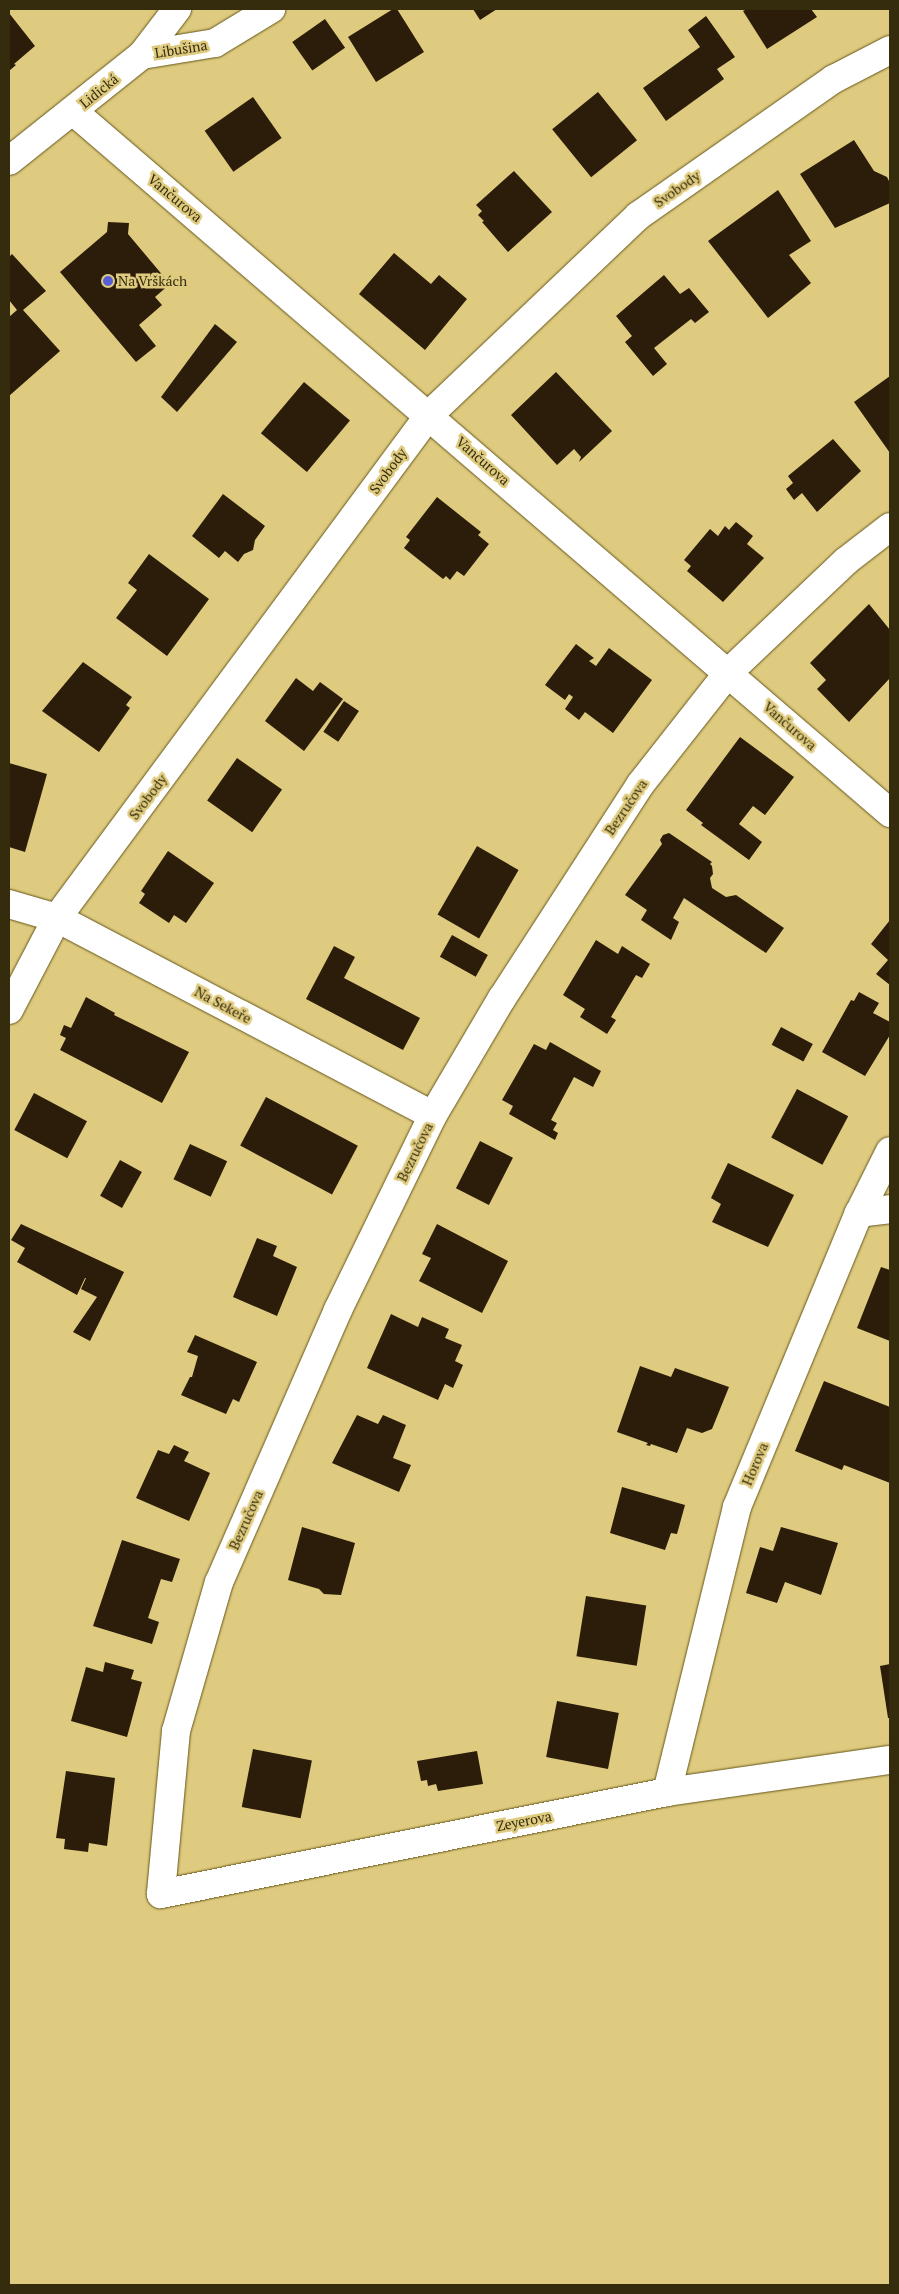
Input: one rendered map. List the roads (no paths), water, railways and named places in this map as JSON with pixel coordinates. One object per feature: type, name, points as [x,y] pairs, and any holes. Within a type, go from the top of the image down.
[{"type":"street","name":"Lidická","points":[[9,162],[74,112],[142,55],[177,9]]},
{"type":"street","name":"Libušina","points":[[142,55],[215,43],[270,9]]},
{"type":"street","name":"Svobody","points":[[9,1010],[57,918],[429,415],[638,216],[834,79],[890,50]]},
{"type":"street","name":"Vančurova","points":[[74,112],[890,813]]},
{"type":"street","name":"Bezručova","points":[[161,1894],[176,1731],[219,1582],[338,1310],[433,1115],[502,998],[640,785],[728,672],[846,562],[890,527]]},
{"type":"street","name":"Na Sekeře","points":[[9,904],[57,918],[433,1115]]},
{"type":"street","name":"Horova","points":[[667,1792],[737,1507],[859,1213],[890,1151]]},
{"type":"street","points":[[859,1213],[890,1209]]},
{"type":"street","name":"Zeyerova","points":[[161,1894],[667,1792],[890,1760]]},
{"type":"place","name":"Na Vrškách","points":[[108,281]]}]
